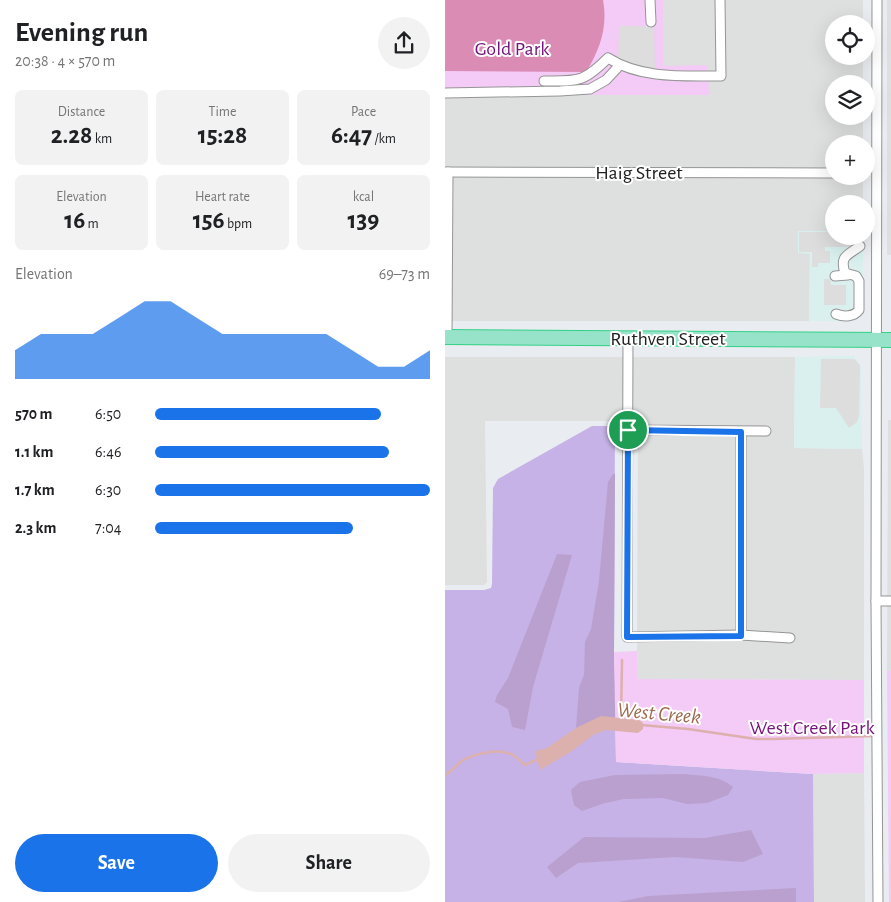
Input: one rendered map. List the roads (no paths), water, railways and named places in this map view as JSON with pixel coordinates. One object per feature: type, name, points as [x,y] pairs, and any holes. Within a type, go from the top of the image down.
[{"type":"highway","name":"Ruthven Street","points":[[446,337],[891,340]]},
{"type":"street","points":[[650,0],[651,22]]},
{"type":"street","points":[[544,81],[575,81],[593,73],[607,58],[619,66],[664,76],[721,76],[720,0]]},
{"type":"street","points":[[872,135],[877,0]]},
{"type":"street","points":[[445,93],[551,92],[590,89],[605,80],[619,66]]},
{"type":"street","points":[[446,172],[446,337]]},
{"type":"street","name":"Haig Street","points":[[446,172],[825,173]]},
{"type":"street","points":[[871,185],[876,340],[875,601],[878,902]]},
{"type":"street","points":[[848,275],[844,270],[846,255],[860,246]]},
{"type":"street","points":[[835,276],[856,276],[859,281],[859,310],[852,315],[836,314]]},
{"type":"street","points":[[629,338],[627,637],[741,636],[790,638]]},
{"type":"street","points":[[628,430],[766,431]]},
{"type":"street","points":[[741,432],[741,636]]},
{"type":"street","points":[[875,601],[891,601]]},
{"type":"waterway","points":[[621,721],[622,660]]},
{"type":"waterway","name":"West Creek","points":[[641,725],[688,729],[756,739],[875,736]]},
{"type":"waterway","name":"West Creek","points":[[445,775],[463,760],[488,752],[507,753],[515,756],[525,765],[540,758]]},
{"type":"park label","name":"Gold Park","points":[[512,48]]},
{"type":"park label","name":"West Creek Park","points":[[812,727]]}]
